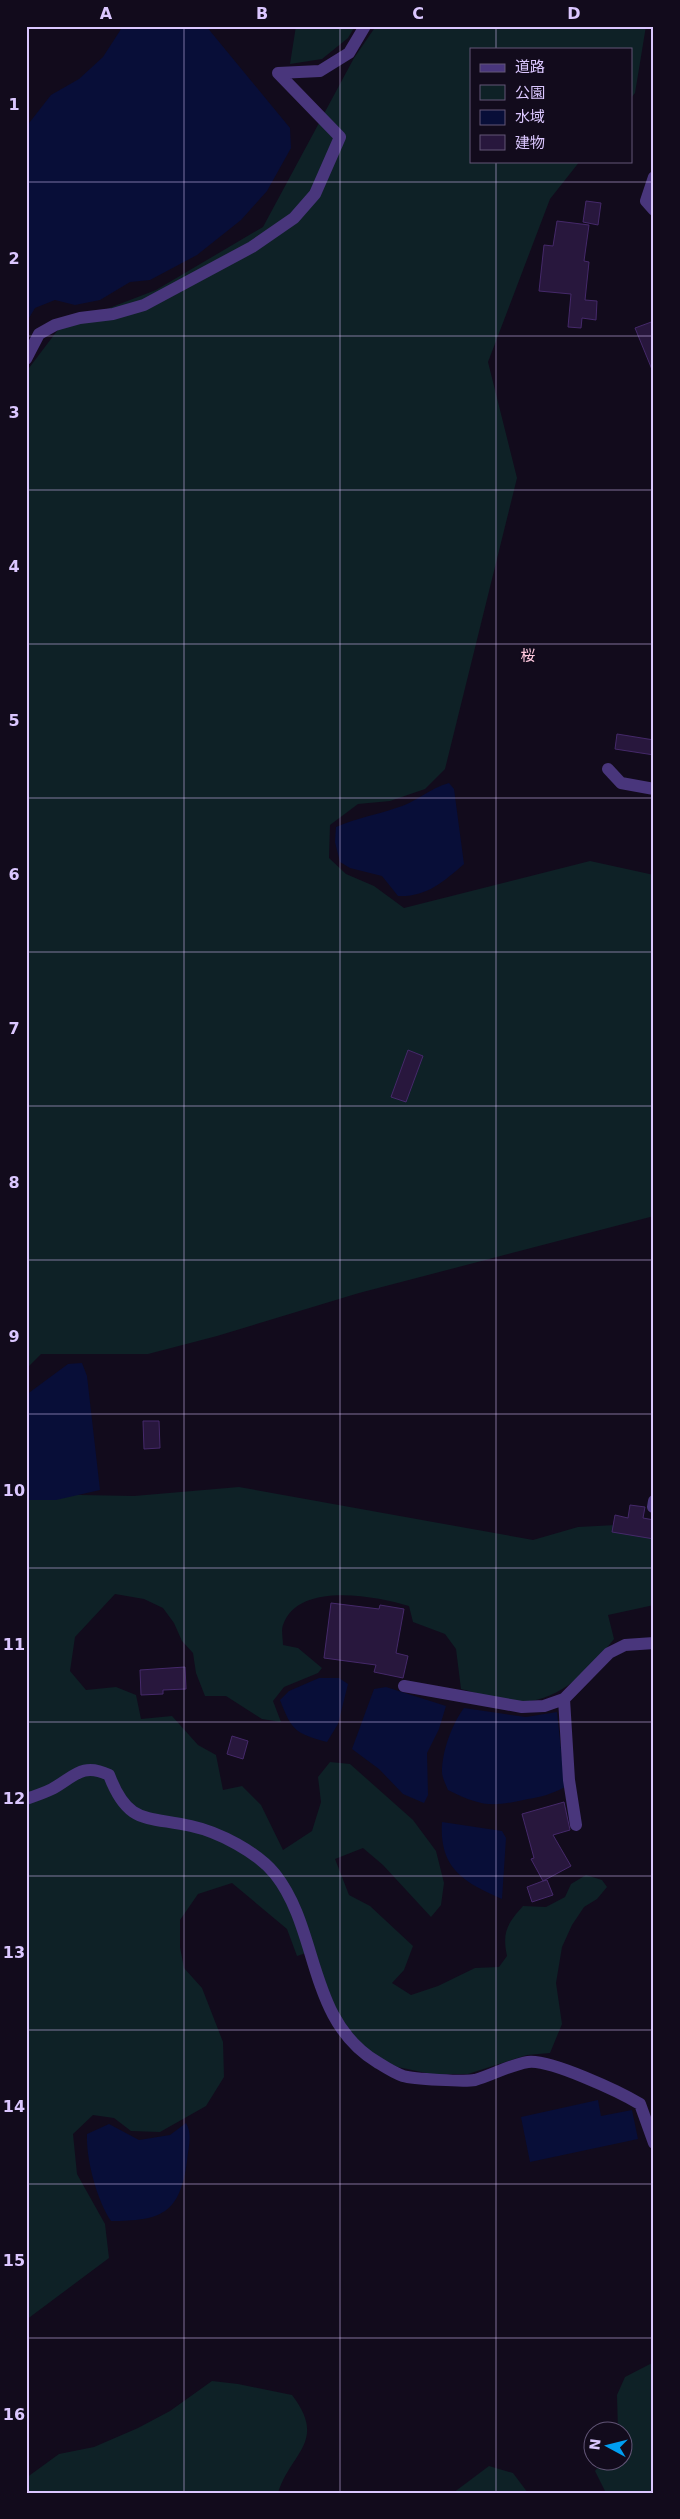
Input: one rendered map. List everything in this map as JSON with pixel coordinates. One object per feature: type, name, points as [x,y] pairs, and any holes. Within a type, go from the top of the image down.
[{"type":"street","points":[[26,359],[39,334],[55,325],[80,318],[112,314],[144,305],[252,247],[294,218],[315,194],[340,137],[278,73],[320,71],[349,53],[365,26]]},
{"type":"street","points":[[654,177],[646,201],[654,210]]},
{"type":"street","points":[[608,769],[621,783],[654,789]]},
{"type":"street","points":[[404,1686],[522,1708],[544,1706],[564,1699],[609,1653],[625,1645],[654,1643]]},
{"type":"street","points":[[564,1699],[569,1780],[576,1825]]},
{"type":"street","points":[[26,1799],[52,1789],[77,1771],[97,1769],[109,1775],[118,1798],[141,1818],[192,1826],[220,1836],[268,1865],[286,1888],[296,1910],[318,1982],[337,2023],[362,2053],[385,2067],[403,2076],[474,2080],[502,2068],[530,2062],[569,2072],[620,2092],[640,2104],[654,2144]]},
{"type":"green space","points":[[296,26],[355,26],[348,38],[322,59],[290,64]]},
{"type":"green space","points":[[376,26],[646,26],[635,93],[632,97],[632,48],[470,48],[470,162],[579,162],[550,199],[488,362],[517,478],[445,769],[425,789],[390,801],[358,804],[330,825],[329,858],[346,874],[374,886],[404,908],[590,861],[654,875],[654,1216],[359,1293],[217,1336],[148,1354],[41,1354],[26,1369],[26,372],[60,327],[156,290],[263,227],[354,58]]},
{"type":"green space","points":[[239,1487],[533,1540],[578,1527],[654,1523],[654,1605],[608,1615],[614,1639],[605,1650],[574,1681],[550,1696],[536,1700],[507,1701],[461,1689],[456,1649],[445,1634],[413,1622],[409,1606],[359,1596],[339,1595],[321,1597],[304,1602],[291,1611],[282,1627],[283,1645],[298,1648],[322,1668],[318,1673],[284,1687],[273,1701],[281,1722],[262,1719],[226,1696],[205,1696],[196,1673],[193,1653],[182,1641],[174,1623],[163,1608],[144,1599],[115,1594],[75,1637],[70,1671],[86,1690],[116,1687],[136,1695],[141,1719],[172,1716],[198,1745],[216,1755],[223,1790],[242,1786],[261,1805],[283,1850],[312,1831],[321,1802],[318,1777],[330,1762],[350,1764],[413,1820],[436,1851],[444,1883],[441,1905],[431,1917],[383,1865],[363,1848],[335,1859],[349,1895],[370,1906],[413,1946],[404,1970],[392,1983],[411,1995],[438,1986],[475,1968],[499,1967],[507,1956],[505,1941],[507,1929],[523,1906],[546,1907],[565,1897],[571,1884],[586,1875],[602,1880],[607,1887],[597,1899],[584,1907],[572,1925],[562,1947],[556,1983],[562,2024],[550,2053],[527,2055],[468,2074],[431,2074],[393,2066],[363,2048],[340,2016],[326,1989],[315,1950],[297,1956],[287,1929],[232,1883],[198,1894],[180,1920],[180,1947],[184,1968],[202,1988],[223,2042],[224,2077],[206,2106],[160,2132],[131,2131],[114,2118],[93,2115],[73,2134],[77,2174],[105,2224],[109,2258],[26,2320],[26,1494],[134,1496]]},
{"type":"green space","points":[[654,2362],[654,2493],[606,2493],[596,2472],[632,2472],[632,2422],[618,2422],[617,2395],[625,2377]]},
{"type":"green space","points":[[212,2381],[238,2384],[292,2395],[302,2411],[307,2425],[307,2436],[278,2493],[26,2493],[26,2478],[59,2454],[94,2447],[138,2428],[170,2411]]},
{"type":"green space","points":[[489,2466],[513,2473],[528,2493],[453,2493]]},
{"type":"water","points":[[123,26],[206,26],[290,128],[291,148],[267,191],[241,220],[197,255],[150,280],[130,282],[100,300],[75,305],[55,300],[35,308],[26,323],[26,127],[51,95],[79,79],[103,57]]},
{"type":"water","points":[[449,783],[454,789],[464,864],[442,882],[418,894],[398,896],[382,876],[350,868],[340,862],[335,842],[336,827],[403,806],[435,788]]},
{"type":"water","points":[[82,1363],[87,1376],[100,1490],[56,1500],[29,1500],[26,1498],[26,1395],[68,1364]]},
{"type":"water","points":[[319,1678],[339,1678],[348,1684],[338,1724],[327,1742],[308,1736],[296,1729],[288,1718],[280,1700],[289,1691]]},
{"type":"water","points":[[386,1687],[446,1706],[439,1729],[427,1753],[428,1795],[424,1803],[403,1794],[379,1769],[352,1749],[374,1689]]},
{"type":"water","points":[[464,1708],[526,1717],[557,1712],[565,1787],[542,1796],[496,1804],[470,1800],[448,1790],[442,1774],[442,1764],[452,1730]]},
{"type":"water","points":[[442,1822],[502,1831],[506,1838],[502,1899],[476,1886],[456,1871],[449,1862],[445,1851],[442,1838]]},
{"type":"water","points":[[598,2100],[601,2116],[632,2110],[638,2139],[530,2162],[521,2117]]},
{"type":"water","points":[[186,2123],[190,2137],[187,2161],[184,2179],[173,2203],[165,2211],[155,2216],[128,2221],[111,2221],[101,2202],[93,2179],[88,2156],[87,2134],[109,2124],[139,2140],[170,2135]]},
{"type":"building","points":[[586,201],[601,203],[598,225],[583,222]]},
{"type":"building","points":[[557,221],[589,225],[584,261],[589,262],[585,300],[597,301],[596,320],[582,318],[581,328],[568,327],[571,294],[539,291],[544,245],[553,246]]},
{"type":"building","points":[[654,321],[654,372],[653,372],[635,328]]},
{"type":"building","points":[[617,734],[654,740],[654,755],[615,749]]},
{"type":"building","points":[[408,1050],[423,1056],[406,1102],[391,1097]]},
{"type":"building","points":[[143,1421],[159,1421],[160,1448],[144,1449]]},
{"type":"building","points":[[630,1505],[645,1507],[643,1518],[654,1520],[654,1539],[612,1532],[615,1515],[628,1518]]},
{"type":"building","points":[[331,1603],[379,1609],[380,1605],[404,1609],[396,1653],[408,1656],[403,1678],[374,1672],[376,1665],[324,1658]]},
{"type":"building","points":[[185,1667],[186,1689],[163,1690],[163,1694],[141,1695],[140,1670]]},
{"type":"building","points":[[232,1736],[248,1741],[243,1759],[227,1754]]},
{"type":"building","points":[[564,1802],[570,1830],[553,1835],[571,1866],[543,1881],[531,1859],[534,1858],[522,1814]]},
{"type":"building","points":[[547,1880],[553,1895],[532,1902],[527,1887]]},
{"type":"district","name":"桜","points":[[528,656]]}]
